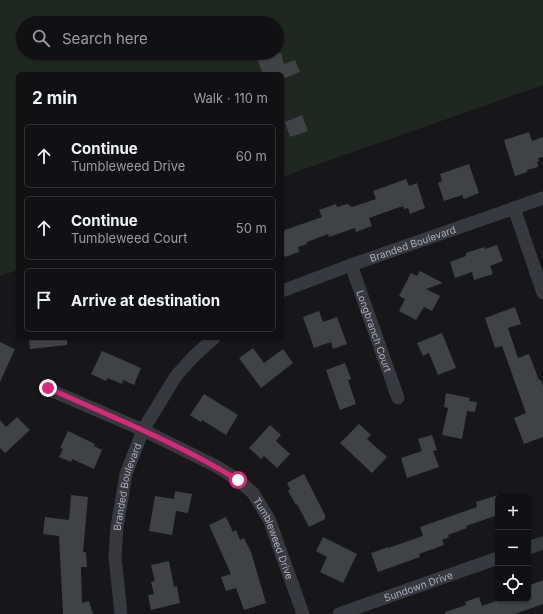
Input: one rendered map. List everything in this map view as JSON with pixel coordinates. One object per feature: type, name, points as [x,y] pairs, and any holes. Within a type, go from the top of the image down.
[{"type":"street","name":"Branded Boulevard","points":[[284,290],[543,198]]},
{"type":"street","points":[[514,208],[543,293]]},
{"type":"street","name":"Longbranch Court","points":[[352,265],[398,398]]},
{"type":"street","name":"Branded Boulevard","points":[[121,614],[115,558],[116,527],[126,474],[143,430],[176,376],[193,357],[212,340]]},
{"type":"street","name":"Tumbleweed Drive","points":[[48,388],[143,430],[216,466],[238,480],[253,493],[269,519],[303,614]]},
{"type":"street","points":[[531,547],[543,543]]},
{"type":"street","name":"Sundown Drive","points":[[338,614],[495,559]]},
{"type":"shaded area","points":[[0,0],[543,0],[543,85],[284,176],[284,72],[16,72],[16,271],[0,276]]},
{"type":"building","points":[[258,60],[283,60],[284,64],[295,60],[300,72],[284,78],[284,72],[262,72]]},
{"type":"building","points":[[302,115],[308,131],[290,137],[285,122]]},
{"type":"building","points":[[529,132],[532,141],[543,137],[543,157],[538,158],[538,167],[527,170],[527,172],[515,176],[504,140]]},
{"type":"building","points":[[469,164],[479,193],[464,199],[462,195],[444,201],[438,183],[442,181],[440,174]]},
{"type":"building","points":[[406,179],[409,186],[417,183],[425,208],[410,214],[408,208],[404,209],[403,206],[369,218],[372,226],[356,232],[355,228],[329,237],[328,234],[307,242],[307,244],[298,247],[299,252],[285,257],[284,230],[322,217],[319,210],[336,204],[337,207],[347,204],[352,207],[376,199],[373,191]]},
{"type":"building","points":[[497,245],[503,261],[490,266],[493,274],[474,280],[472,272],[455,278],[450,262],[466,256],[466,253],[484,247],[485,249]]},
{"type":"building","points":[[420,271],[443,283],[426,289],[440,296],[432,311],[424,307],[416,320],[399,311],[405,299],[399,296],[411,273],[417,276]]},
{"type":"building","points":[[515,307],[521,324],[508,328],[518,358],[529,354],[539,380],[541,380],[543,386],[543,437],[524,444],[514,418],[526,413],[502,346],[495,348],[485,318]]},
{"type":"building","points":[[319,311],[323,322],[337,317],[347,344],[333,349],[331,342],[314,348],[303,317]]},
{"type":"building","points":[[442,333],[456,368],[438,375],[429,353],[423,356],[417,343]]},
{"type":"building","points":[[29,340],[67,340],[67,345],[30,349]]},
{"type":"building","points":[[0,342],[15,349],[0,382]]},
{"type":"building","points":[[253,348],[264,363],[283,349],[293,363],[261,388],[239,358]]},
{"type":"building","points":[[102,351],[141,368],[134,385],[123,380],[122,384],[108,378],[106,381],[91,374]]},
{"type":"building","points":[[345,363],[351,379],[348,380],[356,404],[340,410],[326,370]]},
{"type":"building","points":[[446,393],[470,398],[469,401],[477,402],[475,412],[467,411],[462,439],[442,435],[448,408],[444,407]]},
{"type":"building","points":[[204,394],[238,415],[226,435],[202,420],[201,422],[190,415]]},
{"type":"building","points":[[17,417],[30,430],[5,453],[0,448],[0,420],[6,427]]},
{"type":"building","points":[[359,424],[371,435],[367,439],[387,457],[372,473],[340,443]]},
{"type":"building","points":[[270,425],[281,435],[276,441],[290,454],[277,468],[264,456],[261,459],[249,448]]},
{"type":"building","points":[[68,431],[95,444],[94,446],[102,450],[94,469],[72,459],[71,462],[59,457],[63,449],[60,448]]},
{"type":"building","points":[[432,435],[437,450],[433,451],[439,467],[407,478],[401,458],[422,451],[418,439]]},
{"type":"building","points":[[304,474],[325,515],[325,519],[309,527],[297,504],[296,505],[288,491],[290,489],[287,483]]},
{"type":"building","points":[[175,491],[192,494],[188,513],[176,511],[172,535],[149,531],[155,496],[174,499]]},
{"type":"building","points":[[71,495],[88,497],[83,552],[86,552],[87,567],[81,567],[82,603],[89,601],[93,614],[63,614],[59,536],[43,534],[45,517],[69,520]]},
{"type":"building","points":[[495,496],[495,516],[466,526],[467,528],[448,535],[449,537],[442,540],[444,545],[419,554],[420,557],[378,572],[371,553],[423,536],[420,527],[477,507],[476,502]]},
{"type":"building","points":[[226,517],[233,532],[236,530],[240,540],[244,538],[251,552],[266,603],[244,610],[236,588],[226,591],[221,577],[231,574],[209,525]]},
{"type":"building","points":[[323,537],[357,554],[343,583],[320,572],[327,557],[316,551]]},
{"type":"building","points":[[169,561],[174,587],[177,586],[180,603],[151,610],[148,595],[154,594],[151,582],[155,581],[151,565]]},
{"type":"building","points":[[543,580],[543,604],[515,614],[445,614],[445,612],[466,605],[465,602],[479,597],[482,606],[495,601],[531,602],[531,585]]},
{"type":"route","points":[[48,388],[143,430],[216,466],[238,480]]}]
